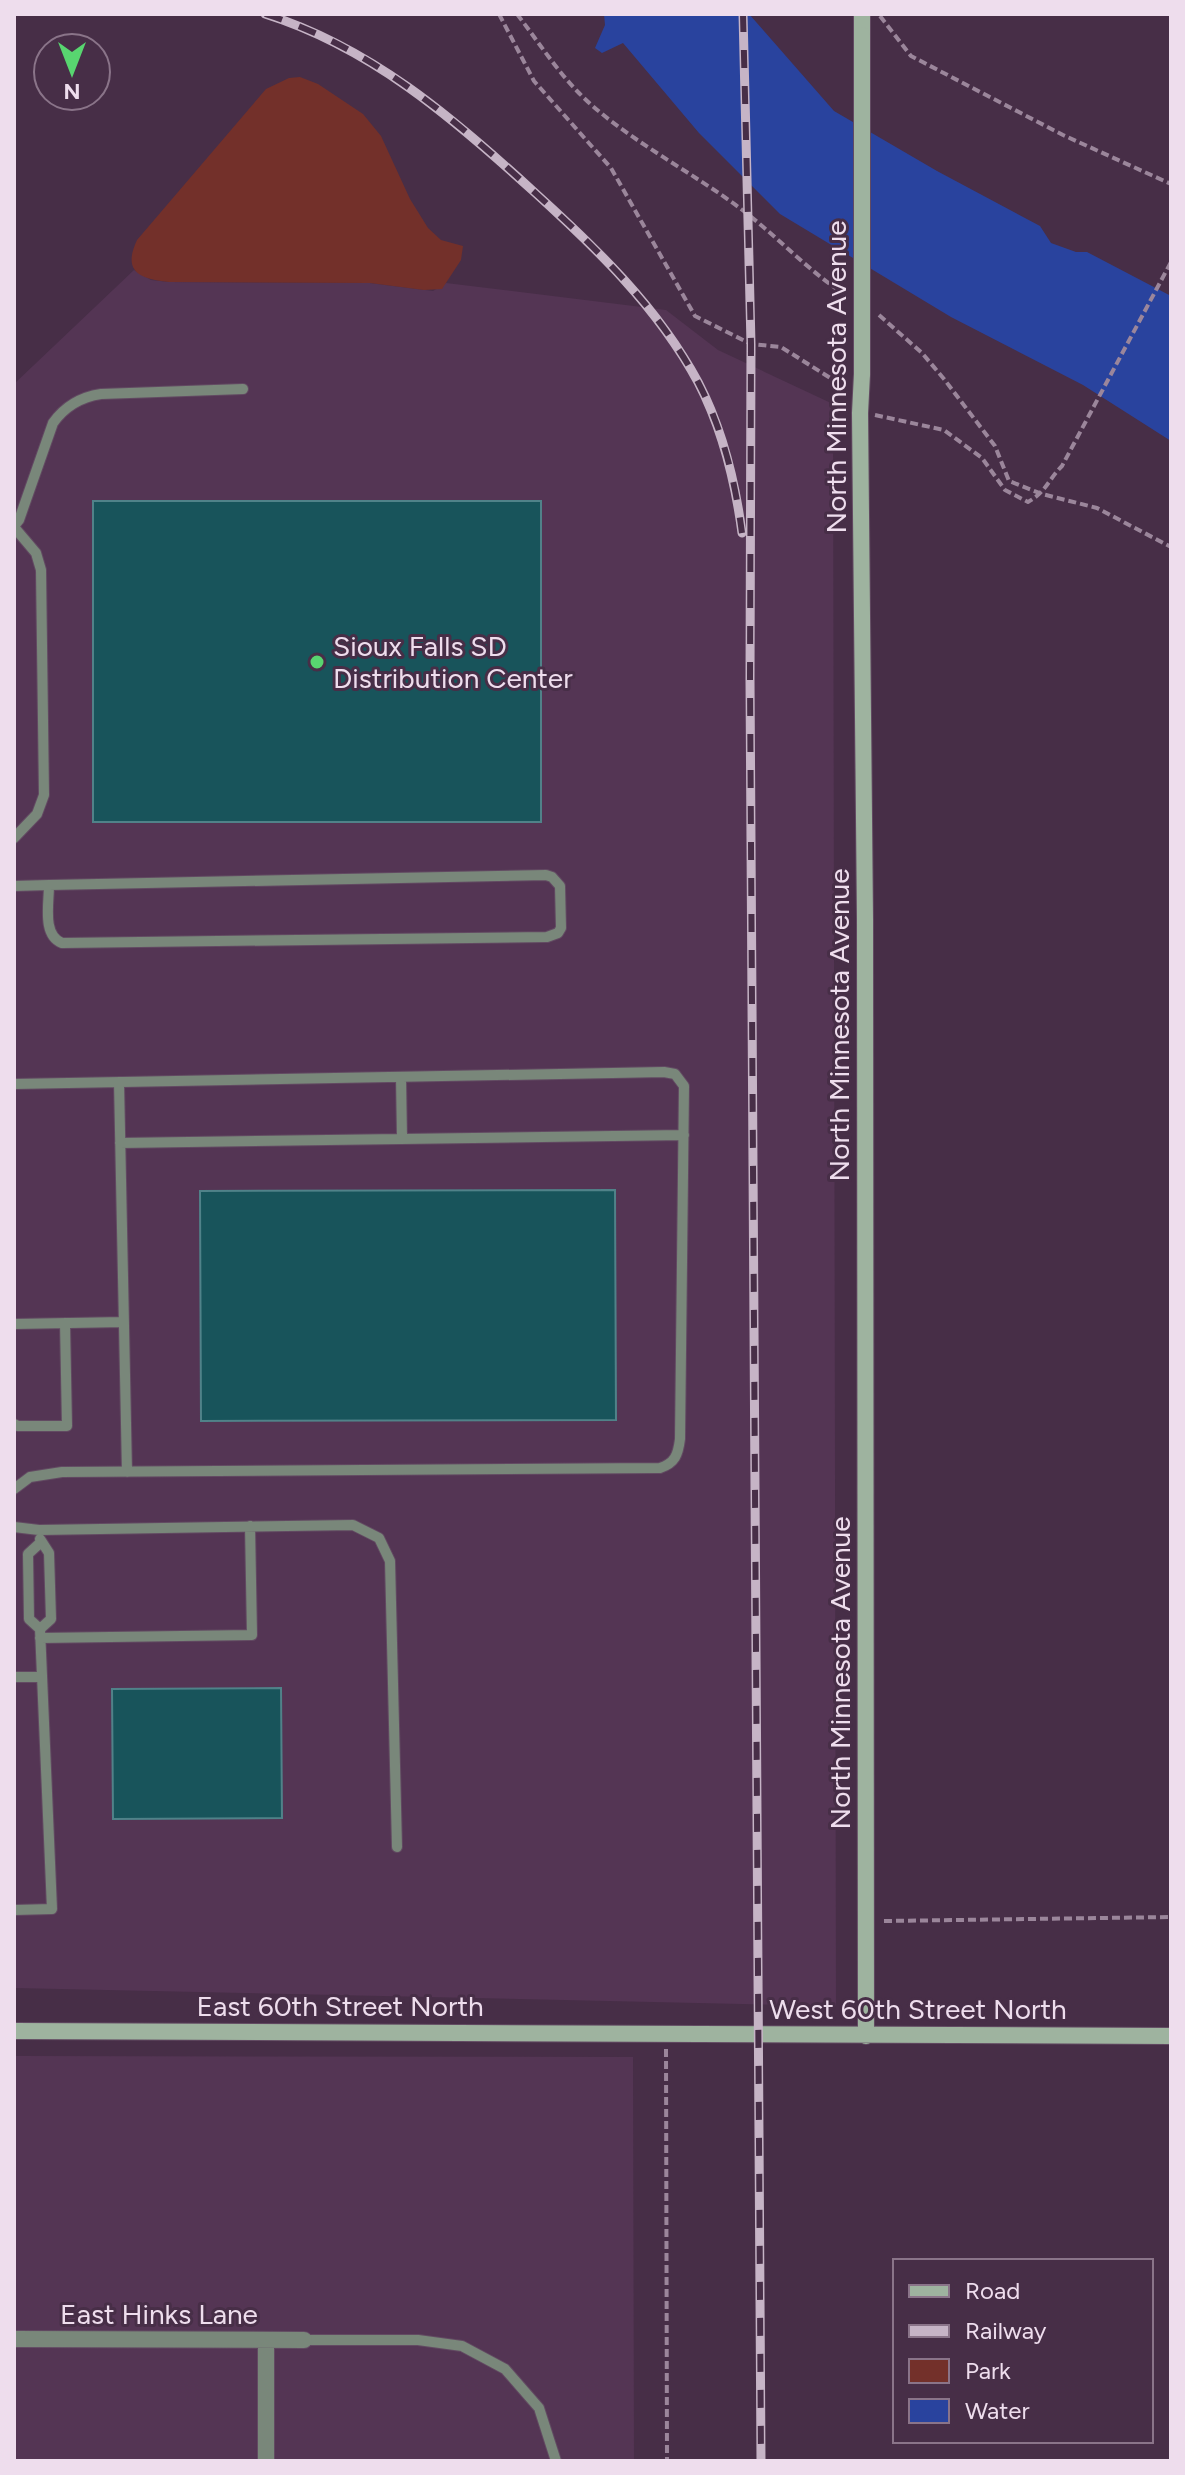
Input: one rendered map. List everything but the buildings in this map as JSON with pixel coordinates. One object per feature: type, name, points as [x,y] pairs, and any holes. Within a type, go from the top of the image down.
[{"type":"main road","name":"North Minnesota Avenue","points":[[862,14],[860,413],[865,919],[866,2036]]},
{"type":"main road","name":"East 60th Street North","points":[[14,2031],[666,2034]]},
{"type":"main road","name":"West 60th Street North","points":[[666,2034],[1171,2036]]},
{"type":"street","name":"East Hinks Lane","points":[[14,2339],[304,2340]]},
{"type":"street","points":[[266,2340],[266,2461]]},
{"type":"lane","points":[[14,838],[37,814],[44,795],[40,566],[36,553],[14,526],[19,520],[53,423],[78,401],[101,394],[243,389]]},
{"type":"lane","points":[[14,886],[49,885],[546,875],[560,886],[561,928],[558,933],[547,937],[62,943],[49,932],[49,885]]},
{"type":"lane","points":[[14,1084],[675,1074],[684,1086],[680,1439],[678,1454],[670,1465],[660,1468],[62,1472],[30,1477],[14,1489]]},
{"type":"lane","points":[[401,1077],[402,1139]]},
{"type":"lane","points":[[119,1082],[127,1472]]},
{"type":"lane","points":[[120,1143],[684,1135]]},
{"type":"lane","points":[[14,1324],[124,1322]]},
{"type":"lane","points":[[14,1424],[67,1426],[65,1323]]},
{"type":"lane","points":[[14,1527],[39,1530],[353,1525],[379,1538],[390,1561],[397,1847]]},
{"type":"lane","points":[[40,1634],[252,1635],[250,1526]]},
{"type":"lane","points":[[39,1530],[40,1543],[49,1553],[51,1619],[40,1634]]},
{"type":"lane","points":[[14,1910],[52,1909],[40,1634],[29,1619],[28,1554],[40,1543]]},
{"type":"lane","points":[[14,1677],[42,1677]]},
{"type":"lane","points":[[304,2340],[418,2340],[462,2346],[505,2369],[539,2408],[556,2461]]},
{"type":"path","points":[[499,14],[534,81],[611,168],[695,316],[751,344],[781,347],[832,379],[860,413],[897,418],[944,430],[982,458],[1005,490],[1028,502],[1042,494],[1053,474],[1062,466],[1171,262]]},
{"type":"path","points":[[517,14],[578,92],[608,118],[736,205],[820,278],[853,299]]},
{"type":"path","points":[[879,14],[911,56],[1063,135],[1171,184]]},
{"type":"path","points":[[873,311],[922,353],[944,379],[995,446],[1009,481],[1042,494],[1097,508],[1171,547]]},
{"type":"path","points":[[866,1921],[1171,1917]]},
{"type":"path","points":[[666,2034],[667,2461]]},
{"type":"shaded area","points":[[134,270],[151,280],[169,282],[370,283],[433,291],[446,283],[666,310],[718,350],[833,404],[836,2006],[14,1988],[14,384]]},
{"type":"shaded area","points":[[14,2056],[633,2057],[634,2461],[14,2461]]},
{"type":"green space","points":[[300,77],[318,84],[363,114],[381,136],[410,199],[428,228],[441,240],[463,246],[461,260],[442,289],[424,290],[370,283],[169,282],[150,279],[136,272],[132,260],[137,240],[266,89],[289,78]]},
{"type":"water","points":[[604,14],[749,14],[834,111],[1040,226],[1051,243],[1076,252],[1087,252],[1171,296],[1171,441],[1083,385],[951,317],[780,214],[699,133],[623,43],[602,53],[595,48],[605,25]]},
{"type":"railway","points":[[265,14],[340,45],[408,87],[502,163],[579,233],[623,279],[664,328],[707,400],[727,456],[742,533]]},
{"type":"railway","points":[[743,14],[751,344],[750,680],[761,2461]]},
{"type":"place","name":"Sioux Falls SD Distribution Center","points":[[317,662]]}]
